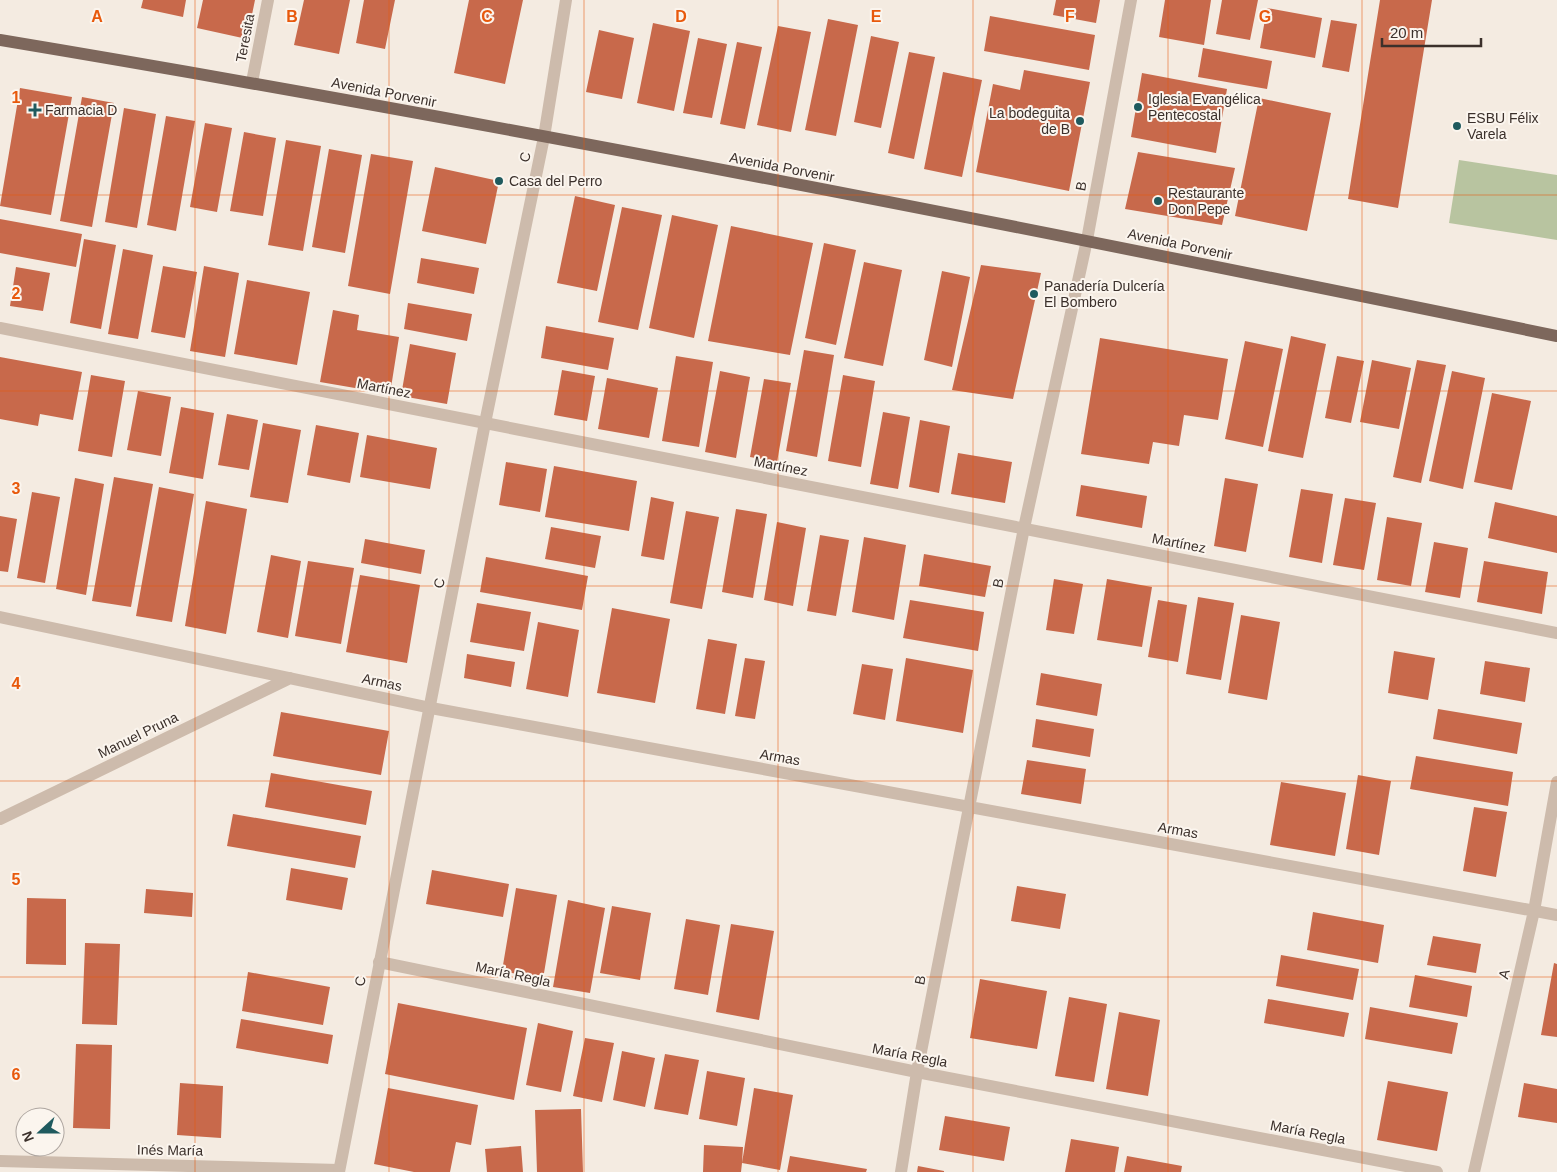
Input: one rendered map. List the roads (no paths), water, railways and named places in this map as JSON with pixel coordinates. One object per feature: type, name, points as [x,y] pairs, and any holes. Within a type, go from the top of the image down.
[{"type":"main road","name":"Avenida Porvenir","points":[[0,40],[252,82],[1087,240],[1557,336]]},
{"type":"street","name":"Teresita","points":[[252,82],[268,0]]},
{"type":"street","name":"C","points":[[339,1171],[431,708],[485,423],[544,137],[566,0]]},
{"type":"street","name":"B","points":[[901,1172],[918,1072],[1024,528],[1087,240],[1131,0]]},
{"type":"street","name":"Martínez","points":[[0,328],[1557,633]]},
{"type":"street","name":"Armas","points":[[0,617],[431,708],[1557,915]]},
{"type":"street","name":"Manuel Pruna","points":[[0,819],[290,678]]},
{"type":"street","name":"A","points":[[1474,1172],[1534,910],[1557,782]]},
{"type":"street","name":"María Regla","points":[[379,962],[918,1072],[1437,1172]]},
{"type":"street","name":"Inés María","points":[[0,1161],[339,1171]]},
{"type":"place","name":"Iglesia Evangélica Pentecostal","points":[[1138,107]]},
{"type":"place","name":"Farmacia D","points":[[35,110]]},
{"type":"place","name":"La bodeguita de B","points":[[1080,121]]},
{"type":"place","name":"ESBU Félix Varela","points":[[1457,126]]},
{"type":"place","name":"Casa del Perro","points":[[499,181]]},
{"type":"place","name":"Restaurante Don Pepe","points":[[1158,201]]},
{"type":"place","name":"Panadería Dulcería El Bombero","points":[[1034,294]]}]
